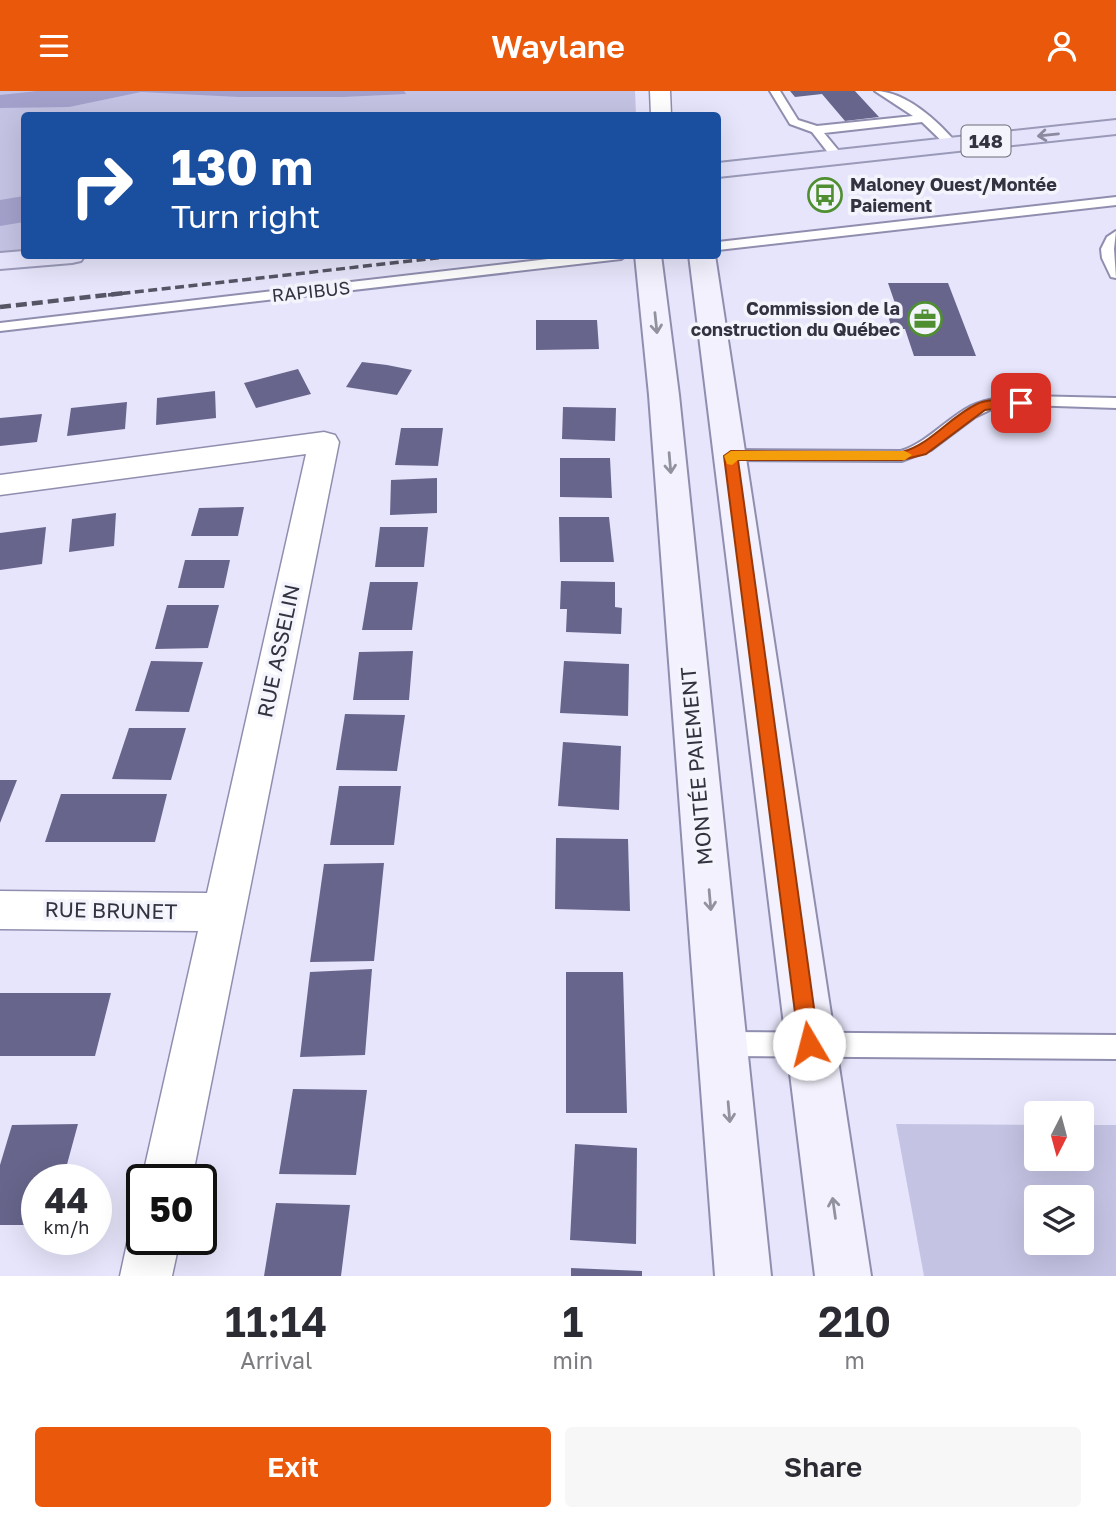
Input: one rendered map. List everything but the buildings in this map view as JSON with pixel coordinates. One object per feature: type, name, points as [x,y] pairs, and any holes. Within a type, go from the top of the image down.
[{"type":"main road","name":"148","points":[[721,170],[1116,127]]},
{"type":"main road","name":"148","points":[[721,191],[1116,149]]},
{"type":"main road","points":[[721,157],[847,156]]},
{"type":"main road","points":[[0,261],[21,256]]},
{"type":"main road","points":[[0,261],[24,259]]},
{"type":"main road","name":"MONTÉE PAIEMENT","points":[[648,259],[664,395],[743,1276]]},
{"type":"main road","points":[[703,259],[809,1044],[844,1276]]},
{"type":"street","points":[[660,91],[661,112]]},
{"type":"street","name":"RUE ASSELIN","points":[[0,485],[324,442],[170,1164]]},
{"type":"street","name":"RUE BRUNET","points":[[0,910],[222,912]]},
{"type":"street","points":[[146,1276],[151,1255]]},
{"type":"lane","points":[[775,91],[793,122],[816,130],[847,156]]},
{"type":"lane","points":[[880,91],[925,118],[952,145]]},
{"type":"lane","points":[[816,130],[925,118]]},
{"type":"lane","points":[[721,246],[1116,201]]},
{"type":"lane","points":[[1116,235],[1108,243],[1106,251],[1116,274]]},
{"type":"lane","name":"RAPIBUS","points":[[0,327],[586,259]]},
{"type":"lane","points":[[731,456],[902,456],[921,451],[936,442],[982,407],[1021,403],[1116,403]]},
{"type":"lane","points":[[723,1044],[1116,1047]]},
{"type":"shaded area","points":[[0,91],[635,91],[636,112],[21,112],[21,256],[0,261]]},
{"type":"shaded area","points":[[37,91],[404,91],[406,94],[239,97],[141,92],[69,107],[0,108],[0,95]]},
{"type":"shaded area","points":[[21,196],[21,222],[0,226],[0,200]]},
{"type":"shaded area","points":[[896,1124],[1024,1125],[1024,1171],[1094,1171],[1094,1125],[1116,1125],[1116,1276],[924,1276]]},
{"type":"railway","points":[[108,295],[428,259]]},
{"type":"railway","points":[[0,307],[124,293]]},
{"type":"slow traffic","points":[[732,461],[731,456],[905,455]]},
{"type":"place","name":"Maloney Ouest/Montée Paiement","points":[[825,195]]},
{"type":"place","name":"Commission de la construction du Québec","points":[[925,319]]},
{"type":"route","points":[[809,1044],[731,456],[902,456],[921,451],[936,442],[982,407],[999,403],[1021,403]]}]
